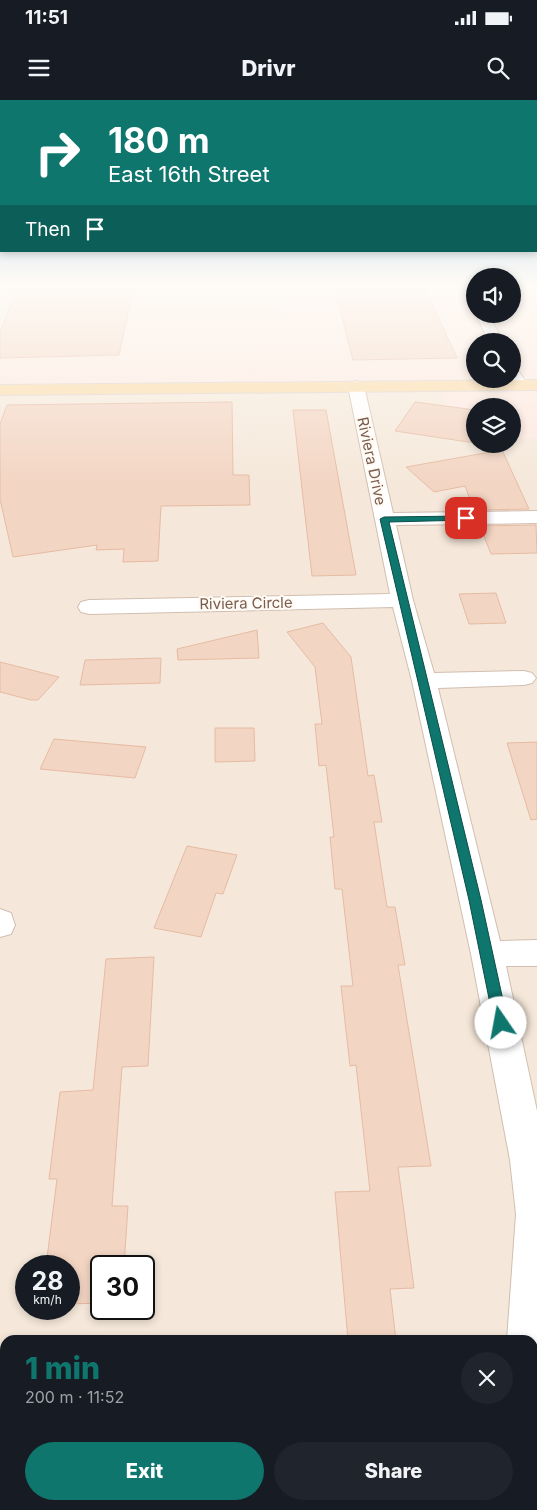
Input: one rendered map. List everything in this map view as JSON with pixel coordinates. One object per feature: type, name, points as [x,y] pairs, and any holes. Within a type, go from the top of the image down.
[{"type":"main road","points":[[0,390],[356,386],[466,380]]},
{"type":"main road","points":[[521,380],[537,385]]},
{"type":"street","name":"Riviera Drive","points":[[356,386],[402,600],[424,681],[487,954],[529,1160],[536,1214],[528,1335]]},
{"type":"street","points":[[384,519],[537,517]]},
{"type":"street","name":"Riviera Circle","points":[[89,607],[402,600]]},
{"type":"street","points":[[424,681],[524,678]]},
{"type":"street","points":[[487,954],[537,953]]},
{"type":"shaded area","points":[[0,352],[466,352],[466,388],[521,388],[521,352],[537,352],[537,439],[521,439],[521,398],[466,398],[466,440],[459,440],[438,385],[0,390]]},
{"type":"shaded area","points":[[438,385],[466,427],[466,453],[521,453],[521,439],[537,439],[537,1335],[0,1335],[0,390]]},
{"type":"building","points":[[0,352],[120,352],[119,355],[0,358]]},
{"type":"building","points":[[351,352],[454,352],[457,358],[353,360]]},
{"type":"building","points":[[232,402],[233,475],[249,475],[250,505],[161,506],[158,561],[123,562],[124,549],[96,550],[97,545],[13,557],[0,499],[0,424],[7,405]]},
{"type":"building","points":[[415,402],[466,409],[466,442],[395,431]]},
{"type":"building","points":[[293,410],[326,410],[356,575],[312,576]]},
{"type":"building","points":[[485,453],[503,453],[529,509],[474,510],[465,486],[434,492],[406,467]]},
{"type":"building","points":[[536,525],[537,553],[491,554],[480,526]]},
{"type":"building","points":[[496,593],[506,623],[469,624],[459,594]]},
{"type":"building","points":[[323,623],[351,657],[368,776],[374,775],[382,822],[374,822],[387,907],[395,907],[405,965],[398,965],[431,1166],[398,1167],[414,1288],[390,1289],[395,1335],[348,1335],[335,1192],[370,1191],[356,1065],[350,1066],[341,986],[353,986],[342,889],[335,889],[330,837],[334,837],[326,765],[319,766],[315,724],[322,724],[315,667],[287,632]]},
{"type":"building","points":[[257,630],[259,658],[178,660],[177,649]]},
{"type":"building","points":[[161,658],[160,683],[80,685],[85,660]]},
{"type":"building","points":[[0,662],[59,677],[38,700],[31,700],[0,692]]},
{"type":"building","points":[[215,728],[254,728],[255,761],[215,762]]},
{"type":"building","points":[[54,739],[146,747],[135,778],[40,769]]},
{"type":"building","points":[[537,742],[537,819],[531,820],[507,743]]},
{"type":"building","points":[[187,846],[237,855],[223,894],[216,893],[201,937],[154,928]]},
{"type":"building","points":[[154,957],[148,1066],[122,1067],[112,1206],[128,1206],[125,1255],[90,1255],[90,1303],[80,1304],[80,1255],[47,1255],[57,1179],[49,1179],[60,1092],[93,1090],[106,959]]},
{"type":"route","points":[[466,518],[384,519],[475,900],[501,1023]]}]
